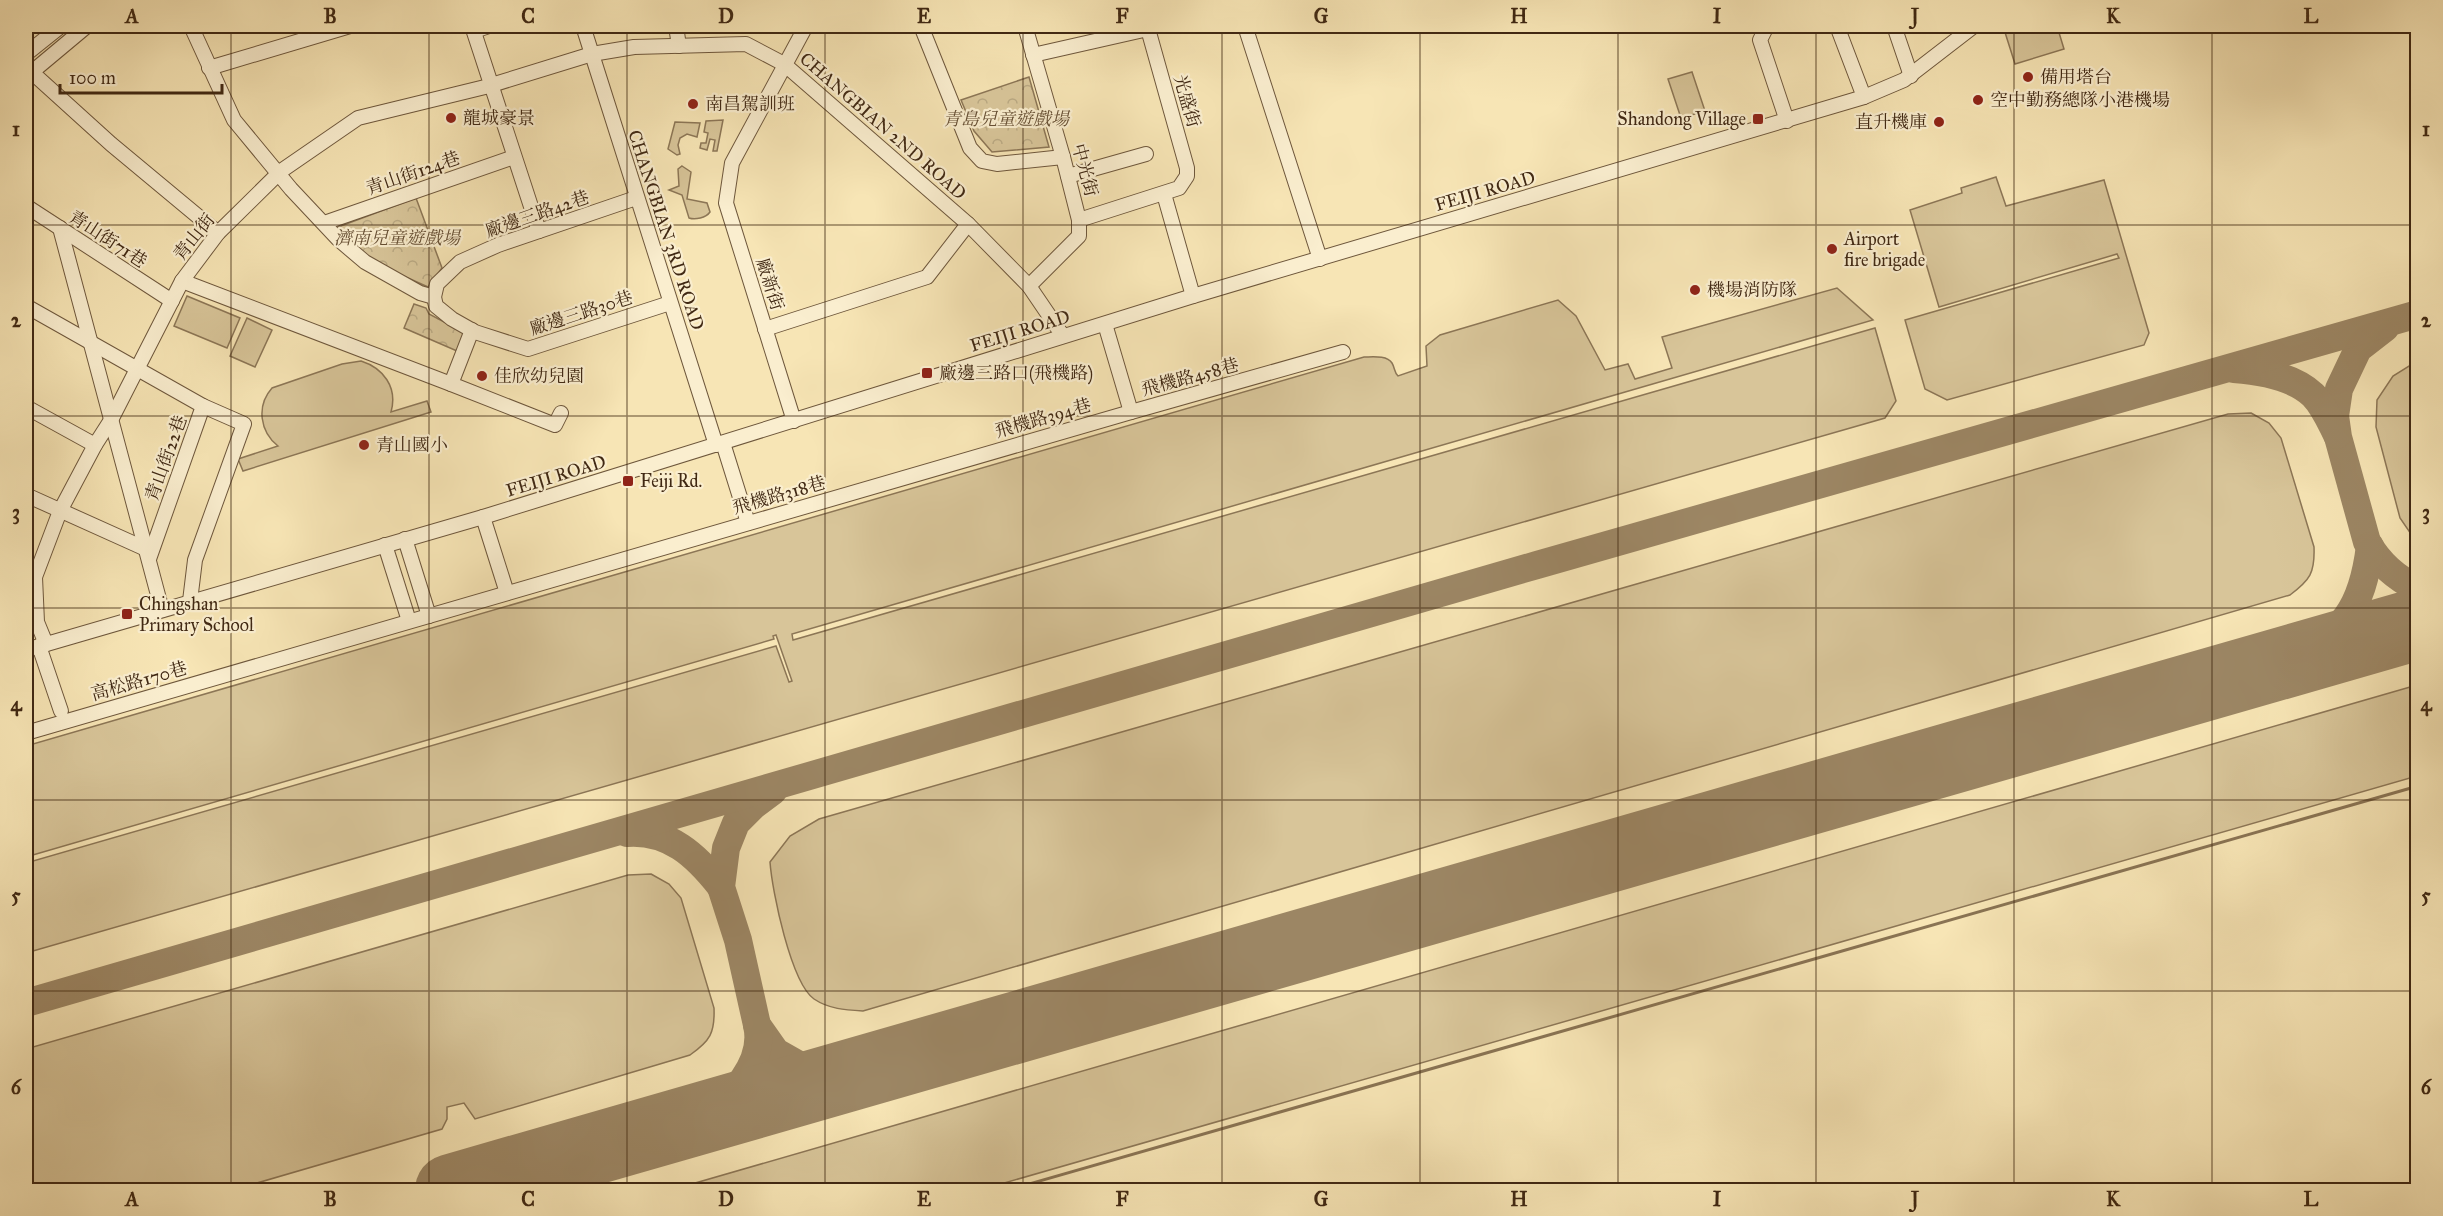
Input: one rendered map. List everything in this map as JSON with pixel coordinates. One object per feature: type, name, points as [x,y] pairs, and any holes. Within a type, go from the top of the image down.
[{"type":"street","points":[[26,54],[61,26]]},
{"type":"street","points":[[87,26],[27,72],[218,233]]},
{"type":"street","name":"廠邊三路30巷","points":[[191,26],[208,68],[234,120],[278,173],[338,239],[365,262],[420,293],[434,297],[435,306],[452,320],[472,330],[528,350],[670,303]]},
{"type":"street","points":[[208,68],[350,26]]},
{"type":"street","points":[[489,26],[473,28],[539,231]]},
{"type":"street","name":"CHANGBIAN 3RD ROAD","points":[[583,26],[670,303],[748,523]]},
{"type":"street","points":[[676,26],[679,45]]},
{"type":"street","name":"廠新街","points":[[806,26],[732,163],[726,203],[765,329],[927,277],[968,224]]},
{"type":"street","points":[[921,26],[970,148],[982,161],[997,164],[1063,157]]},
{"type":"street","name":"中光街","points":[[1025,26],[1079,220]]},
{"type":"street","points":[[1245,26],[1320,259]]},
{"type":"street","points":[[1767,26],[1760,40],[1787,121]]},
{"type":"street","points":[[1837,26],[1864,97]]},
{"type":"street","points":[[1894,26],[1911,75]]},
{"type":"street","name":"FEIJI ROAD","points":[[37,647],[483,517],[1193,296],[1864,97],[1911,75],[1957,32],[1974,26]]},
{"type":"street","name":"光盛街","points":[[1033,55],[1148,29],[1187,168],[1185,183],[1164,194]]},
{"type":"street","name":"CHANGBIAN 2ND ROAD","points":[[592,54],[634,47],[746,44],[784,64],[968,224],[1029,286],[1063,336]]},
{"type":"street","name":"青山街","points":[[61,711],[37,647],[35,577],[60,511],[95,445],[111,420],[182,282],[218,233],[278,173],[358,118],[491,85],[592,54]]},
{"type":"street","points":[[1068,176],[1146,154]]},
{"type":"street","name":"青山街124巷","points":[[324,222],[514,157]]},
{"type":"street","points":[[1029,286],[1078,236],[1079,220],[1164,194],[1193,296]]},
{"type":"street","name":"廠邊三路42巷","points":[[434,297],[436,284],[460,262],[498,245],[636,198]]},
{"type":"street","name":"青山街71巷","points":[[26,208],[172,301]]},
{"type":"street","points":[[60,228],[162,610]]},
{"type":"street","points":[[182,282],[555,425],[561,413]]},
{"type":"street","name":"青山街22巷","points":[[26,306],[203,406],[147,554]]},
{"type":"street","points":[[1105,324],[1131,412]]},
{"type":"street","points":[[765,329],[794,421]]},
{"type":"street","points":[[451,384],[472,330]]},
{"type":"street","name":"飛機路458巷","points":[[1131,412],[1343,352]]},
{"type":"street","points":[[190,601],[195,560],[244,424],[203,406]]},
{"type":"street","points":[[26,407],[95,445]]},
{"type":"street","name":"飛機路394巷","points":[[964,460],[1131,412]]},
{"type":"street","name":"飛機路318巷","points":[[429,616],[964,460]]},
{"type":"street","points":[[26,495],[147,554]]},
{"type":"street","points":[[483,517],[507,593]]},
{"type":"street","points":[[405,539],[429,616]]},
{"type":"street","points":[[385,545],[409,621]]},
{"type":"street","name":"高松路170巷","points":[[26,733],[429,616]]},
{"type":"green space","points":[[2003,26],[2057,26],[2064,49],[2015,64]]},
{"type":"green space","points":[[1692,72],[1705,111],[1681,118],[1668,79]]},
{"type":"green space","name":"青島兒童遊戲場","points":[[1029,77],[1049,147],[992,152],[974,131],[961,100]]},
{"type":"green space","points":[[723,120],[717,151],[713,151],[715,140],[710,139],[707,150],[700,148],[701,143],[706,143],[708,133],[704,132],[706,121]]},
{"type":"green space","points":[[675,122],[700,123],[697,137],[687,134],[680,138],[678,145],[680,154],[677,155],[668,149]]},
{"type":"green space","points":[[682,166],[691,172],[687,199],[707,203],[710,212],[703,217],[689,218],[682,195],[669,190],[679,186],[678,169]]},
{"type":"green space","points":[[1996,177],[2006,206],[2104,180],[2149,333],[2144,345],[1947,400],[1925,389],[1905,320],[2119,258],[2117,254],[1939,307],[1910,210],[1962,193],[1961,188]]},
{"type":"green space","name":"濟南兒童遊戲場","points":[[416,198],[442,268],[428,287],[388,269],[366,255],[338,227]]},
{"type":"green space","points":[[1837,288],[1873,320],[792,634],[793,640],[1875,328],[1896,401],[1885,418],[26,953],[26,863],[776,646],[789,682],[792,681],[776,635],[773,636],[774,639],[26,857],[26,746],[1364,357],[1390,360],[1398,376],[1427,366],[1426,346],[1440,335],[1558,300],[1576,316],[1605,370],[1628,364],[1635,379],[1672,368],[1662,337]]},
{"type":"green space","points":[[187,296],[240,318],[227,348],[174,326]]},
{"type":"green space","points":[[414,304],[426,308],[429,314],[465,333],[457,351],[404,328]]},
{"type":"green space","points":[[247,318],[272,330],[255,367],[230,356]]},
{"type":"green space","points":[[361,361],[376,368],[387,380],[392,394],[391,412],[427,401],[431,412],[243,471],[238,459],[278,446],[267,434],[262,418],[264,403],[272,388],[342,364]]},
{"type":"green space","points":[[2417,361],[2417,539],[2413,537],[2400,518],[2376,427],[2377,400],[2393,376]]},
{"type":"green space","points":[[2251,413],[2269,423],[2281,438],[2314,547],[2310,575],[2290,595],[863,1011],[831,1007],[814,999],[806,990],[790,956],[774,893],[770,862],[790,836],[819,819],[2228,414]]},
{"type":"green space","points":[[2417,685],[2417,776],[980,1190],[671,1190]]},
{"type":"green space","points":[[651,874],[669,884],[681,898],[714,1008],[710,1036],[690,1055],[475,1119],[464,1103],[447,1107],[447,1119],[442,1129],[233,1190],[26,1190],[26,1049],[628,875]]},
{"type":"waterway","points":[[1008,1190],[2418,786]]},
{"type":"taxiway","points":[[26,1003],[1537,565],[2418,314]]},
{"type":"taxiway","points":[[2385,328],[2358,349],[2339,389],[2335,416],[2338,437],[2367,542],[2389,569],[2418,589]]},
{"type":"taxiway","points":[[2234,369],[2254,371],[2296,383],[2313,395],[2337,435]]},
{"type":"taxiway","points":[[2286,662],[2322,640],[2346,617],[2362,587],[2370,546]]},
{"type":"taxiway","points":[[773,791],[736,823],[726,848],[721,887],[738,940],[757,1025],[776,1052],[806,1069],[837,1081]]},
{"type":"taxiway","points":[[627,833],[642,833],[669,840],[691,855],[721,887]]},
{"type":"taxiway","points":[[701,1120],[734,1091],[751,1067],[756,1053],[757,1025]]},
{"type":"runway","points":[[451,1190],[2418,624]]},
{"type":"place","name":"備用塔台","points":[[2028,77]]},
{"type":"place","name":"空中勤務總隊小港機場","points":[[1978,100]]},
{"type":"place","name":"南昌駕訓班","points":[[693,104]]},
{"type":"place","name":"龍城豪景","points":[[451,118]]},
{"type":"place","name":"Shandong Village","points":[[1758,119]]},
{"type":"place","name":"直升機庫","points":[[1939,122]]},
{"type":"place","name":"Airport fire brigade","points":[[1832,249]]},
{"type":"place","name":"機場消防隊","points":[[1695,290]]},
{"type":"place","name":"廠邊三路口(飛機路)","points":[[927,373]]},
{"type":"place","name":"佳欣幼兒園","points":[[482,376]]},
{"type":"place","name":"青山國小","points":[[364,445]]},
{"type":"place","name":"Feiji Rd.","points":[[628,481]]},
{"type":"place","name":"Chingshan Primary School","points":[[127,614]]}]
